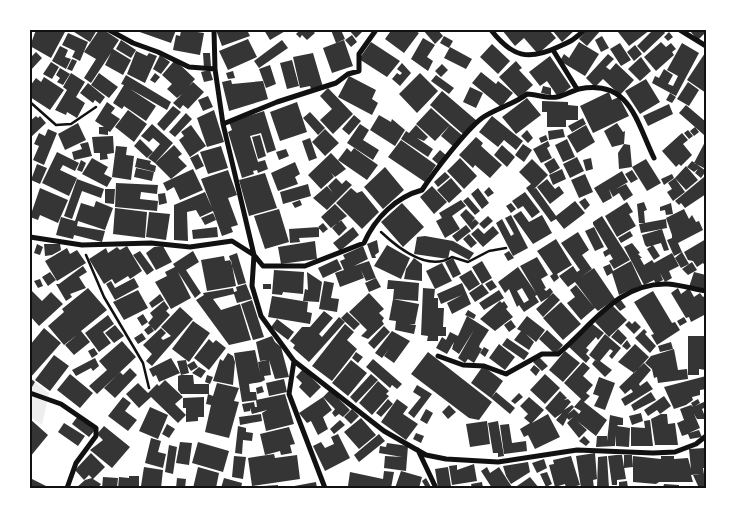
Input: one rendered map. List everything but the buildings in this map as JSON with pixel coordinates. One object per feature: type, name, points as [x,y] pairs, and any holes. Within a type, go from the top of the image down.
[{"type":"street","points":[[109,30],[133,43],[158,52],[189,67],[215,69]]},
{"type":"street","points":[[214,30],[215,69],[223,124],[254,255],[252,286],[261,316],[294,361],[384,431],[426,455],[446,459],[498,462],[577,450],[675,452],[696,444],[706,436]]},
{"type":"street","points":[[223,124],[278,102],[336,83],[348,74],[359,71],[359,54],[376,30]]},
{"type":"street","points":[[491,30],[507,47],[520,55],[530,57],[552,50],[577,38],[584,30]]},
{"type":"street","points":[[680,30],[706,46]]},
{"type":"street","points":[[552,50],[577,89]]},
{"type":"street","points":[[30,237],[82,245],[151,243],[190,248],[232,241],[254,255],[263,266],[306,266],[364,243],[372,225],[406,194],[422,190],[431,176],[482,118],[513,104],[527,94],[556,98],[577,89],[606,88],[628,102],[654,158]]},
{"type":"street","points":[[438,356],[463,365],[484,366],[506,374],[513,372],[537,356],[558,354],[594,318],[620,297],[648,287],[668,284],[706,291]]},
{"type":"street","points":[[294,361],[289,394],[325,488]]},
{"type":"street","points":[[30,393],[61,404],[96,428],[96,436],[76,464],[67,488]]},
{"type":"street","points":[[418,450],[436,488]]},
{"type":"path","points":[[30,102],[56,125],[71,124],[96,107]]},
{"type":"path","points":[[372,225],[400,249],[428,261],[445,262],[452,257],[468,262],[490,250],[506,248]]},
{"type":"path","points":[[82,245],[104,297],[143,363],[149,388]]},
{"type":"shaded area","points":[[30,378],[49,393],[42,425],[30,417]]}]
